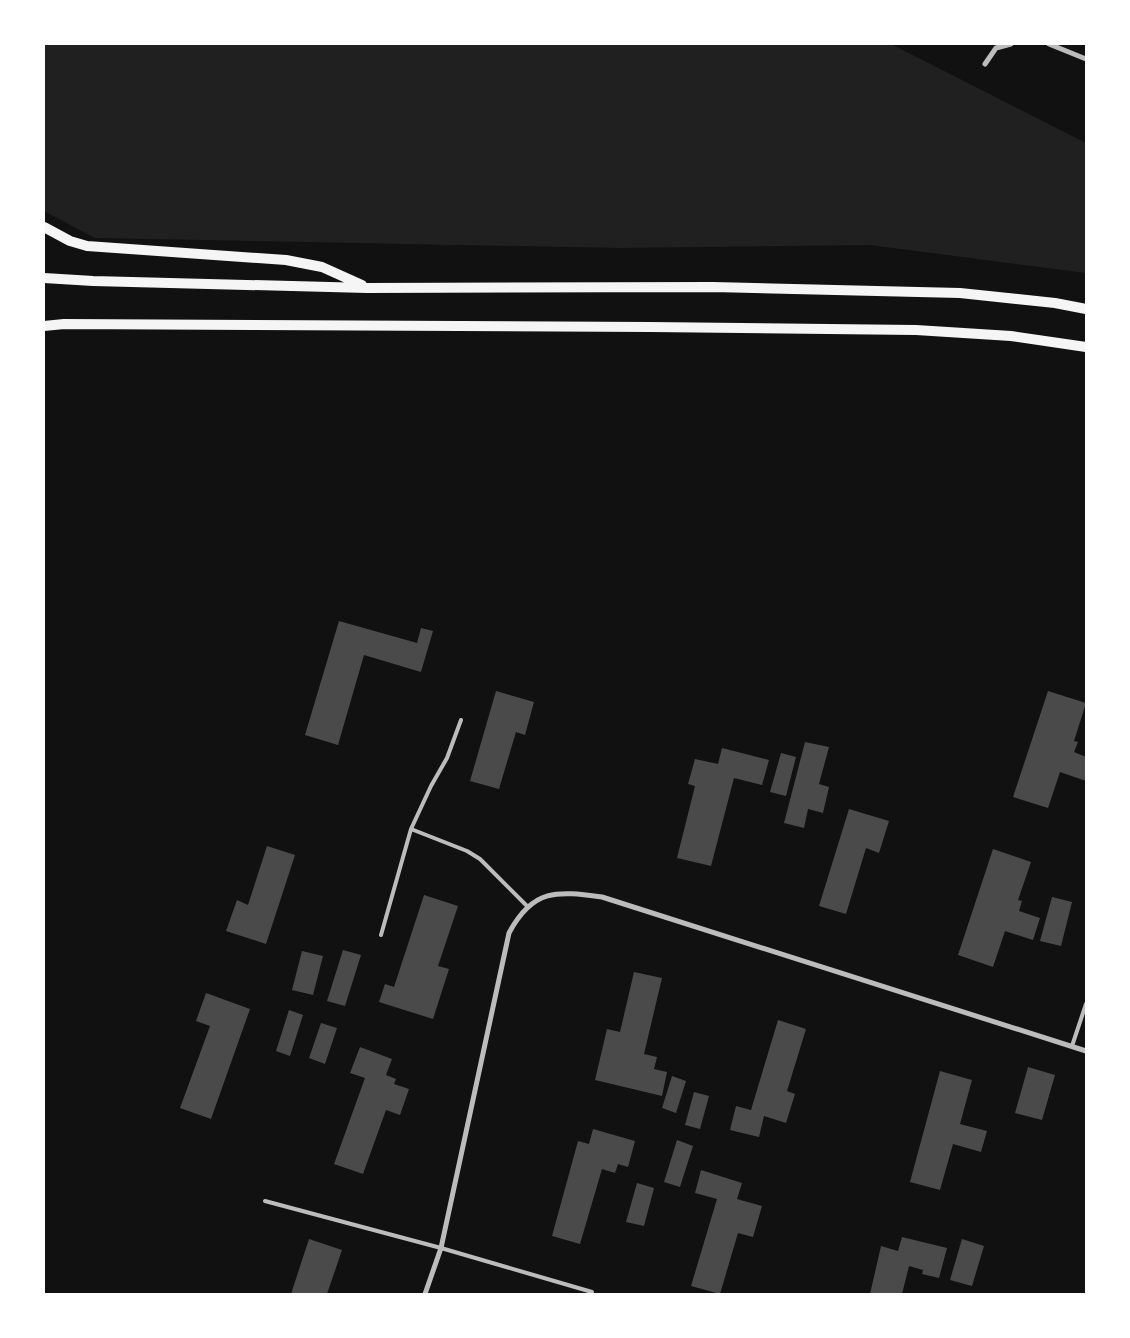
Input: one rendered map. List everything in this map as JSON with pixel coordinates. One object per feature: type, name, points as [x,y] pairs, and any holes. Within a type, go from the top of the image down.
[{"type":"main road","points":[[44,227],[70,241],[87,246],[286,260],[322,267],[367,288]]},
{"type":"main road","points":[[44,278],[367,288],[713,287],[960,293],[1086,308]]},
{"type":"main road","points":[[44,326],[94,324],[898,330],[1011,336],[1086,347]]},
{"type":"street","points":[[985,64],[996,48],[1010,44]]},
{"type":"street","points":[[1049,44],[1086,59]]},
{"type":"street","points":[[425,1294],[441,1248],[509,933],[518,917],[528,906],[551,894],[577,894],[602,897],[1086,1050]]},
{"type":"lane","points":[[381,935],[412,829],[431,786],[447,758],[461,720]]},
{"type":"lane","points":[[412,829],[480,859],[528,906]]},
{"type":"lane","points":[[1072,1046],[1086,1004]]},
{"type":"lane","points":[[266,1201],[441,1248],[592,1292]]},
{"type":"shaded area","points":[[44,44],[891,44],[1086,143],[1086,273],[870,245],[620,248],[95,238],[44,211]]},
{"type":"building","points":[[339,621],[417,643],[421,628],[433,631],[421,672],[364,655],[338,745],[305,735]]},
{"type":"building","points":[[496,691],[534,702],[525,735],[516,732],[499,789],[470,781]]},
{"type":"building","points":[[1048,691],[1086,703],[1074,741],[1078,742],[1074,752],[1086,757],[1086,781],[1060,772],[1048,808],[1013,797]]},
{"type":"building","points":[[805,742],[829,747],[819,784],[829,787],[823,813],[808,809],[804,828],[784,823]]},
{"type":"building","points":[[722,748],[769,760],[762,785],[734,778],[711,866],[677,858],[695,786],[688,784],[695,759],[718,764]]},
{"type":"building","points":[[781,753],[796,757],[786,796],[770,792]]},
{"type":"building","points":[[849,809],[889,821],[879,853],[866,848],[846,914],[819,906]]},
{"type":"building","points":[[267,846],[295,855],[266,944],[226,931],[237,900],[248,905]]},
{"type":"building","points":[[993,849],[1031,862],[1018,900],[1022,901],[1019,911],[1040,918],[1033,940],[1005,931],[993,967],[958,955]]},
{"type":"building","points":[[424,895],[458,906],[438,966],[449,969],[433,1019],[379,1002],[385,984],[394,987]]},
{"type":"building","points":[[1052,897],[1072,902],[1061,946],[1040,941]]},
{"type":"building","points":[[343,950],[361,955],[345,1006],[327,1001]]},
{"type":"building","points":[[302,951],[323,956],[313,995],[292,990]]},
{"type":"building","points":[[634,972],[662,978],[644,1054],[657,1057],[654,1069],[667,1072],[662,1096],[595,1080],[607,1029],[620,1032]]},
{"type":"building","points":[[206,993],[250,1009],[211,1119],[180,1108],[210,1026],[196,1021]]},
{"type":"building","points":[[289,1010],[303,1015],[290,1056],[276,1051]]},
{"type":"building","points":[[778,1020],[806,1029],[787,1091],[795,1094],[786,1123],[764,1116],[759,1137],[730,1130],[736,1106],[751,1110]]},
{"type":"building","points":[[321,1023],[337,1028],[325,1064],[309,1058]]},
{"type":"building","points":[[360,1047],[392,1059],[386,1075],[396,1079],[394,1084],[409,1089],[400,1115],[386,1110],[363,1174],[334,1164],[365,1078],[350,1073]]},
{"type":"building","points":[[1028,1067],[1055,1075],[1042,1120],[1015,1113]]},
{"type":"building","points":[[940,1071],[972,1080],[960,1124],[987,1131],[981,1152],[953,1144],[940,1190],[910,1182]]},
{"type":"building","points":[[672,1076],[686,1081],[676,1113],[662,1108]]},
{"type":"building","points":[[694,1092],[709,1096],[700,1129],[685,1125]]},
{"type":"building","points":[[593,1129],[635,1141],[628,1167],[618,1164],[615,1173],[602,1169],[580,1244],[552,1236],[578,1141],[589,1144]]},
{"type":"building","points":[[677,1140],[693,1146],[680,1187],[664,1182]]},
{"type":"building","points":[[701,1170],[742,1183],[737,1199],[762,1206],[753,1237],[738,1233],[720,1294],[691,1286],[717,1199],[695,1193]]},
{"type":"building","points":[[637,1183],[654,1188],[644,1226],[626,1222]]},
{"type":"building","points":[[902,1237],[947,1248],[939,1278],[922,1274],[923,1270],[909,1266],[902,1294],[870,1294],[881,1246],[898,1251]]},
{"type":"building","points":[[309,1239],[342,1250],[327,1294],[291,1294]]},
{"type":"building","points":[[962,1239],[984,1246],[972,1286],[950,1280]]}]
